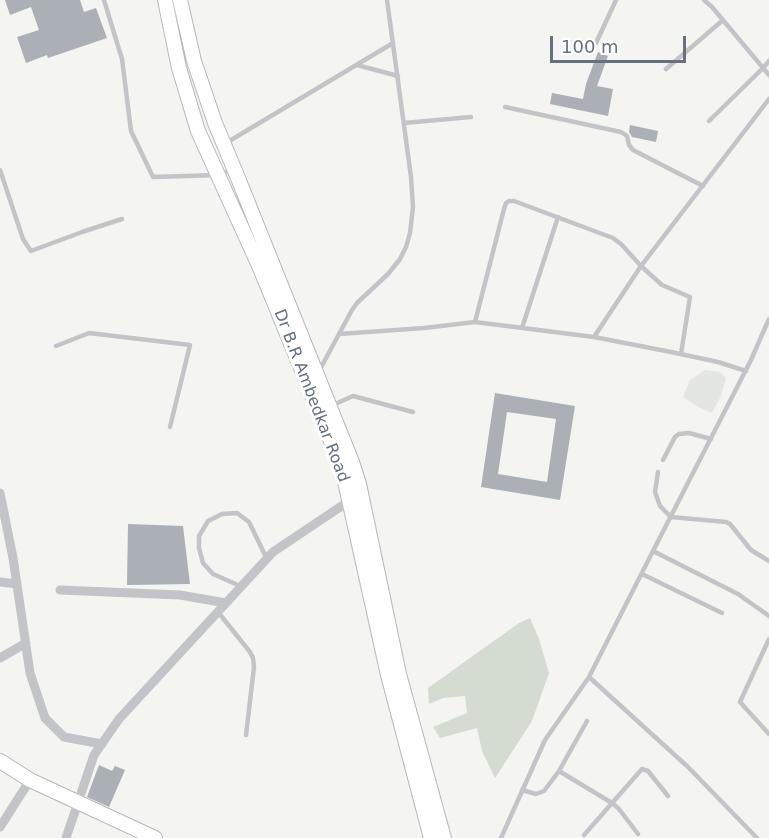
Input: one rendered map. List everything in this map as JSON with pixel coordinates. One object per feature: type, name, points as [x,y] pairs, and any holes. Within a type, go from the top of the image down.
[{"type":"street","name":"Dr B.R Ambedkar Road","points":[[165,0],[179,68],[198,131],[312,378],[330,407],[352,462],[355,497],[431,838]]},
{"type":"street","name":"Dr B.R Ambedkar Road","points":[[180,0],[194,61],[210,110],[312,378],[345,476],[355,497]]},
{"type":"street","points":[[0,493],[17,584],[30,673],[45,718],[64,737],[102,744]]},
{"type":"street","points":[[66,838],[94,755],[119,719],[273,552],[355,497]]},
{"type":"street","points":[[0,582],[17,584]]},
{"type":"street","points":[[60,590],[180,595],[226,603]]},
{"type":"street","points":[[0,658],[26,644]]},
{"type":"street","name":"Dr B.R Ambedkar Road","points":[[389,654],[399,674],[444,838]]},
{"type":"street","points":[[0,761],[30,780],[155,838]]},
{"type":"street","points":[[0,827],[30,780]]},
{"type":"lane","points":[[104,0],[122,59],[131,130],[153,177],[218,175],[234,169]]},
{"type":"lane","points":[[312,378],[357,303],[388,274],[399,259],[408,240],[412,220],[411,177],[387,0]]},
{"type":"lane","points":[[596,43],[616,0]]},
{"type":"lane","points":[[704,0],[769,75]]},
{"type":"lane","points":[[666,69],[723,20]]},
{"type":"lane","points":[[223,144],[393,44]]},
{"type":"lane","points":[[709,121],[769,61]]},
{"type":"lane","points":[[357,64],[398,76]]},
{"type":"lane","points":[[594,338],[641,266],[769,99]]},
{"type":"lane","points":[[505,107],[621,132],[627,136],[633,150],[702,186]]},
{"type":"lane","points":[[404,123],[471,117]]},
{"type":"lane","points":[[0,170],[23,239],[31,251],[122,219]]},
{"type":"lane","points":[[475,322],[506,203],[514,201],[613,238],[662,285],[690,297],[681,354]]},
{"type":"lane","points":[[522,328],[558,218]]},
{"type":"lane","points":[[501,838],[545,741],[589,677],[746,371],[769,319]]},
{"type":"lane","points":[[339,334],[475,322],[594,338],[681,354],[746,371]]},
{"type":"lane","points":[[56,346],[89,333],[190,345],[170,427]]},
{"type":"lane","points":[[330,407],[353,396],[413,412]]},
{"type":"lane","points":[[663,460],[675,437],[679,434],[688,433],[711,439]]},
{"type":"lane","points":[[658,472],[655,492],[660,506],[670,517],[730,524],[751,549],[769,561]]},
{"type":"lane","points":[[241,587],[213,574],[203,563],[199,536],[208,521],[222,514],[237,513],[249,522],[267,559]]},
{"type":"lane","points":[[653,551],[738,594],[769,616]]},
{"type":"lane","points":[[642,573],[722,613]]},
{"type":"lane","points":[[219,612],[253,658],[254,667],[246,735]]},
{"type":"lane","points":[[769,639],[740,700],[769,734]]},
{"type":"lane","points":[[589,677],[688,767],[757,838]]},
{"type":"lane","points":[[522,790],[536,794],[544,791],[559,771],[588,721]]},
{"type":"lane","points":[[584,835],[642,769],[648,771],[668,796]]},
{"type":"lane","points":[[559,771],[612,803],[638,834]]},
{"type":"shaded area","points":[[705,370],[720,372],[726,378],[721,396],[712,413],[683,397],[690,380]]},
{"type":"shaded area","points":[[530,618],[549,673],[532,721],[495,778],[482,751],[477,728],[440,738],[433,727],[467,713],[465,696],[443,698],[429,704],[428,688],[519,623]]},
{"type":"building","points":[[5,0],[80,0],[84,12],[96,8],[107,38],[26,63],[17,37],[39,30],[31,7],[10,15]]},
{"type":"building","points":[[598,52],[608,56],[597,86],[613,89],[608,116],[550,104],[552,93],[583,99]]},
{"type":"building","points":[[630,125],[658,131],[656,142],[632,137],[629,132]]},
{"type":"building","points":[[495,393],[575,406],[560,500],[481,487]],"holes":[[[507,412],[556,419],[547,482],[498,474]]]},
{"type":"building","points":[[128,524],[183,526],[190,584],[127,585]]},
{"type":"building","points":[[99,765],[112,771],[115,766],[125,770],[109,807],[87,797]]}]
